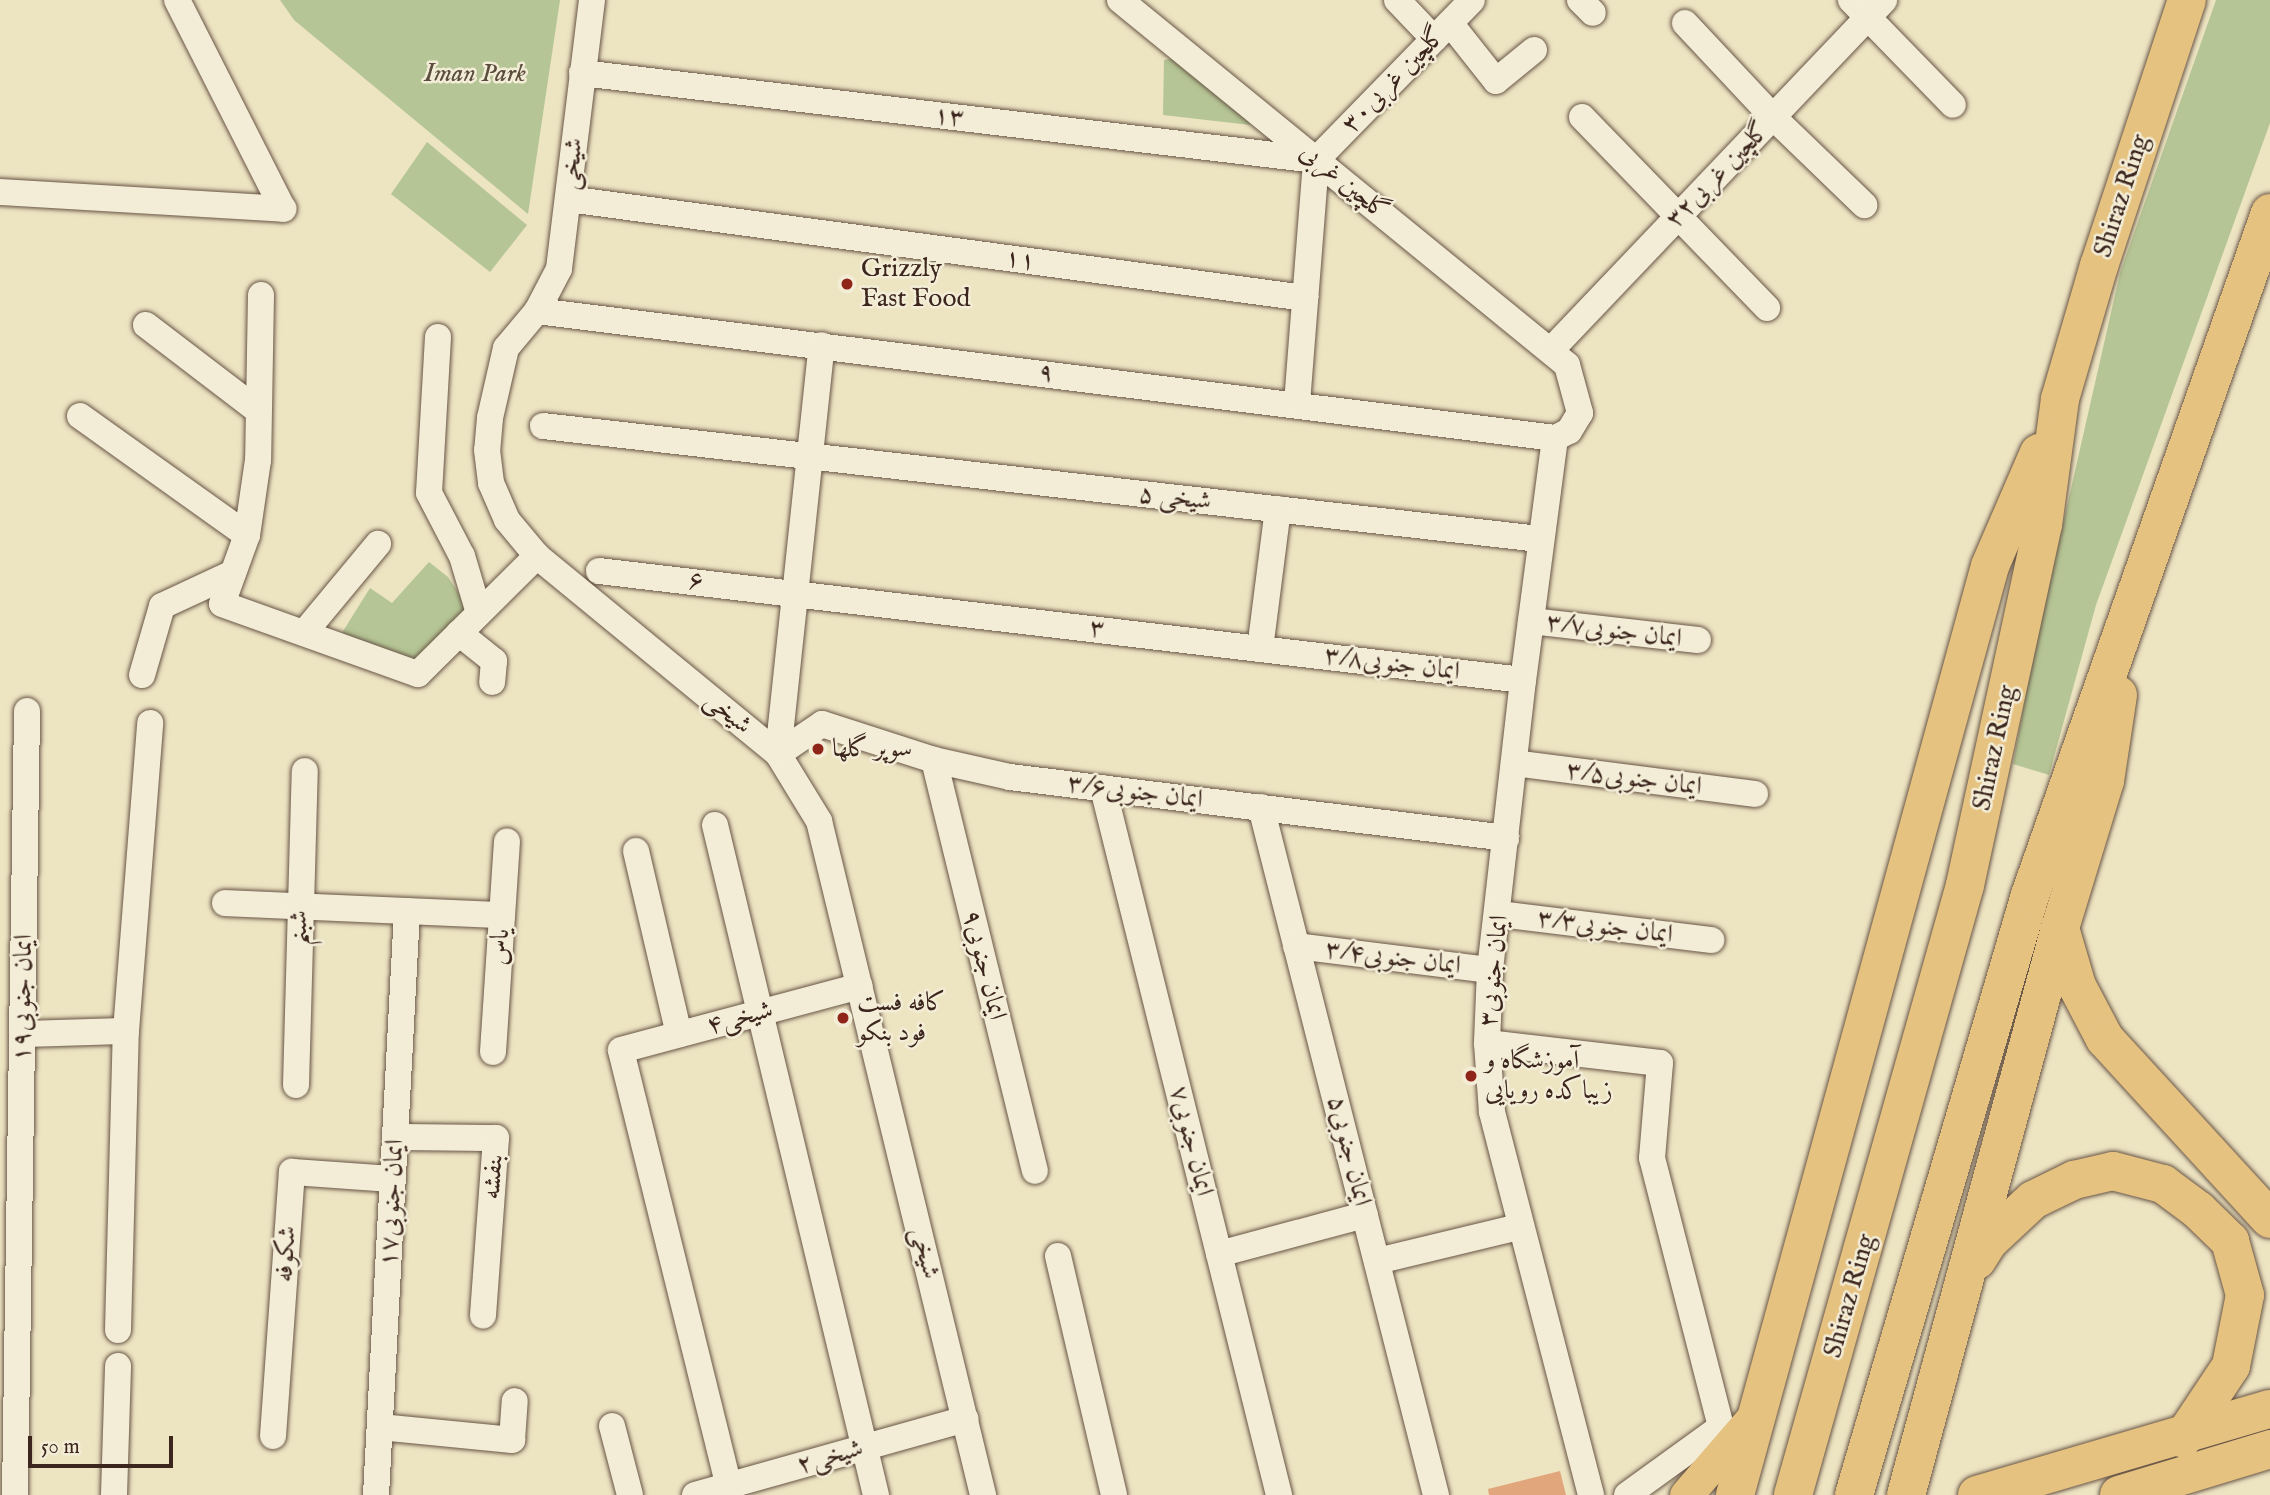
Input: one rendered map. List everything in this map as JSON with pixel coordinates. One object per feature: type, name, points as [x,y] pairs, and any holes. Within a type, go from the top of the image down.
[{"type":"highway","name":"Shiraz Ring","points":[[1793,1495],[1965,885],[2043,526],[2060,399],[2099,266],[2187,0]]},
{"type":"highway","points":[[1854,1495],[2030,895],[2270,213]]},
{"type":"highway","points":[[1735,1495],[1990,566],[2060,399]]},
{"type":"highway","points":[[1906,1495],[2060,928],[2105,781],[2133,603]]},
{"type":"highway","points":[[2060,928],[2077,986],[2105,1039],[2270,1219]]},
{"type":"highway","points":[[1968,1274],[1989,1241],[2033,1200],[2074,1180],[2113,1171],[2162,1184],[2199,1210],[2230,1241],[2245,1295],[2231,1366],[2183,1438]]},
{"type":"highway","points":[[1977,1495],[2183,1438],[2263,1407]]},
{"type":"highway","points":[[2119,1495],[2270,1449]]},
{"type":"main road","points":[[1686,1495],[1759,1412]]},
{"type":"street","points":[[0,191],[283,209],[177,0]]},
{"type":"street","name":"شیخی","points":[[592,0],[558,269],[537,310],[506,348],[487,450],[491,483],[507,520],[537,556],[778,754],[819,821],[983,1495]]},
{"type":"street","name":"گلچین غربی","points":[[1120,0],[1559,358]]},
{"type":"street","points":[[1397,0],[1442,31],[1496,81],[1534,50]]},
{"type":"street","name":"گلچین غربی۳۰","points":[[1316,160],[1472,0]]},
{"type":"street","points":[[1868,6],[1953,105]]},
{"type":"street","name":"گلچین غربی۳۲","points":[[1559,358],[1677,217],[1773,117],[1868,6]]},
{"type":"street","points":[[1685,23],[1773,117],[1864,205]]},
{"type":"street","name":"۱۳","points":[[582,73],[1316,160]]},
{"type":"street","points":[[1582,117],[1767,308]]},
{"type":"street","points":[[1297,403],[1316,160]]},
{"type":"street","name":"۱۱","points":[[568,199],[1305,298]]},
{"type":"street","points":[[261,295],[257,460],[247,535],[222,604],[418,674],[537,556]]},
{"type":"street","name":"۹","points":[[537,310],[1297,403],[1555,438]]},
{"type":"street","points":[[146,325],[257,410]]},
{"type":"street","points":[[438,337],[429,493],[462,556],[479,613]]},
{"type":"street","points":[[778,754],[822,345]]},
{"type":"street","points":[[1555,438],[1569,431],[1580,413],[1559,358]]},
{"type":"street","points":[[80,416],[247,535]]},
{"type":"street","name":"شیخی ۵","points":[[543,426],[1540,539]]},
{"type":"street","name":"ایمان جنوبی۳","points":[[1555,438],[1540,539],[1499,914],[1490,970],[1487,1043],[1492,1112],[1519,1227],[1591,1495]]},
{"type":"street","points":[[1260,649],[1278,509]]},
{"type":"street","points":[[304,633],[378,544]]},
{"type":"street","name":"۶","points":[[598,571],[794,592]]},
{"type":"street","points":[[142,676],[162,606],[233,573]]},
{"type":"street","name":"۳","points":[[794,592],[1260,649]]},
{"type":"street","name":"ایمان جنوبی۳/۷","points":[[1531,621],[1698,640]]},
{"type":"street","points":[[459,633],[494,661],[492,682]]},
{"type":"street","name":"ایمان جنوبی۳/۸","points":[[1260,649],[1523,680]]},
{"type":"street","name":"ایمان جنوبی۱۹","points":[[15,1495],[9,1334],[22,1034],[27,711]]},
{"type":"street","points":[[118,1330],[127,1031],[150,723]]},
{"type":"street","name":"ایمان جنوبی۳/۶","points":[[778,754],[822,724],[934,760],[1010,777],[1506,838]]},
{"type":"street","name":"ایمان جنوبی۹","points":[[934,760],[1035,1171]]},
{"type":"street","name":"ایمان جنوبی۳/۵","points":[[1514,763],[1755,794]]},
{"type":"street","name":"شبنم","points":[[296,1085],[299,906],[305,771]]},
{"type":"street","name":"ایمان جنوبی۷","points":[[1103,788],[1279,1495]]},
{"type":"street","name":"ایمان جنوبی۵","points":[[1261,807],[1436,1495]]},
{"type":"street","points":[[715,825],[876,1495]]},
{"type":"street","name":"یاس","points":[[493,1052],[507,841]]},
{"type":"street","points":[[635,851],[679,1034]]},
{"type":"street","points":[[225,903],[502,915]]},
{"type":"street","name":"ایمان جنوبی۱۷","points":[[376,1495],[407,911]]},
{"type":"street","name":"ایمان جنوبی۳/۳","points":[[1499,914],[1711,940]]},
{"type":"street","name":"ایمان جنوبی۳/۴","points":[[1296,946],[1490,970]]},
{"type":"street","name":"شیخی۴","points":[[730,1490],[621,1050],[860,986]]},
{"type":"street","points":[[22,1034],[127,1031]]},
{"type":"street","points":[[1487,1043],[1660,1063],[1652,1158],[1721,1427],[1627,1495]]},
{"type":"street","name":"بنفشه","points":[[395,1137],[496,1138],[483,1316]]},
{"type":"street","name":"شکوفه","points":[[273,1436],[292,1172],[393,1179]]},
{"type":"street","points":[[1219,1254],[1365,1215]]},
{"type":"street","points":[[1377,1261],[1519,1227]]},
{"type":"street","points":[[1058,1256],[1114,1495]]},
{"type":"street","points":[[114,1495],[118,1366]]},
{"type":"street","points":[[380,1427],[512,1440],[515,1401]]},
{"type":"street","name":"شیخی۲","points":[[695,1495],[730,1490],[966,1419]]},
{"type":"street","points":[[612,1426],[630,1495]]},
{"type":"green space","name":"Iman Park","points":[[280,0],[560,0],[528,214],[294,20]]},
{"type":"green space","points":[[2216,0],[2270,0],[2270,123],[2096,605],[2049,775],[2013,764],[2033,656],[2120,273]]},
{"type":"green space","points":[[1182,57],[1234,96],[1250,125],[1163,115],[1164,60]]},
{"type":"green space","points":[[427,142],[527,225],[490,272],[391,194]]},
{"type":"green space","points":[[429,562],[448,577],[469,608],[433,645],[413,659],[340,636],[370,588],[392,603]]},
{"type":"building","points":[[1560,1471],[1566,1495],[1489,1495],[1488,1489]]},
{"type":"place","name":"Grizzly Fast Food","points":[[847,284]]},
{"type":"place","name":"سوپر گلها","points":[[818,749]]},
{"type":"place","name":"کافه فست فود بنکو","points":[[843,1018]]},
{"type":"place","name":"آموزشگاه و زیباکده رویایی","points":[[1471,1076]]}]
